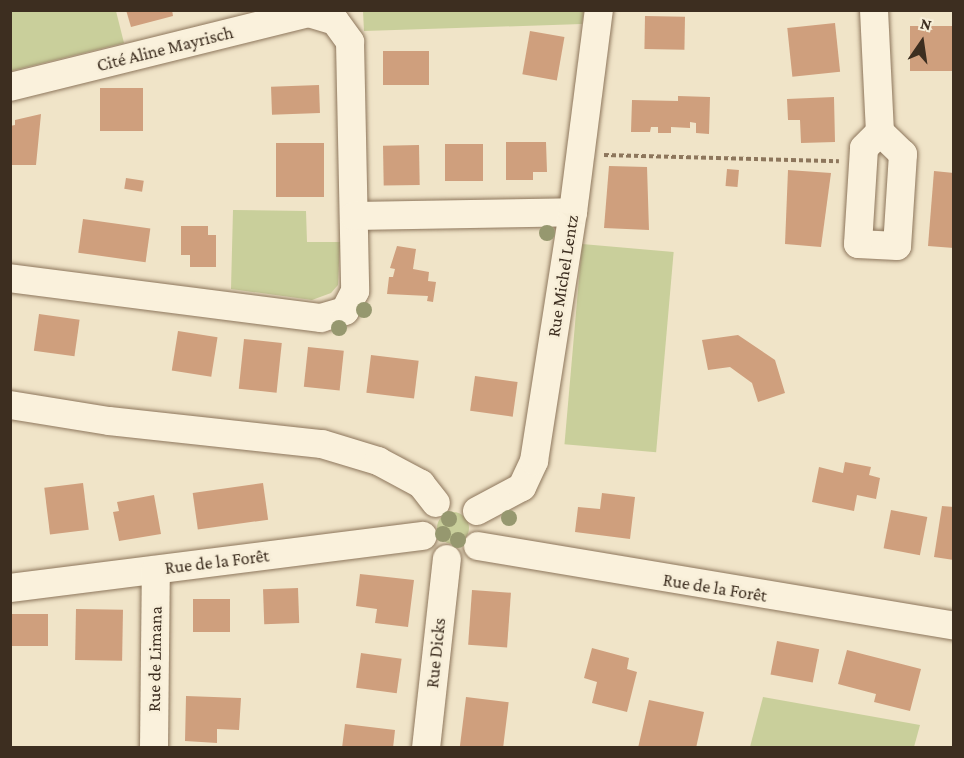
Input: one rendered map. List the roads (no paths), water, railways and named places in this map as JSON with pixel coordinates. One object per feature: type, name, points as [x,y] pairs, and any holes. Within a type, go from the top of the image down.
[{"type":"street","name":"Rue Michel Lentz","points":[[477,512],[522,487],[534,461],[573,212],[598,10]]},
{"type":"street","points":[[874,10],[880,132]]},
{"type":"street","name":"Cité Aline Mayrisch","points":[[10,87],[309,13],[335,21],[350,42],[355,291],[345,311],[321,318],[10,278]]},
{"type":"street","points":[[354,216],[573,212]]},
{"type":"street","points":[[10,405],[109,421],[322,444],[378,461],[413,479],[421,484],[436,503]]},
{"type":"street","points":[[451,499],[466,502],[477,512],[483,529],[478,546],[464,557],[447,559],[431,551],[423,536],[424,518],[436,503],[451,499]]},
{"type":"street","name":"Rue de la Forêt","points":[[10,588],[423,536]]},
{"type":"street","name":"Rue de la Forêt","points":[[478,546],[520,556],[954,626]]},
{"type":"street","name":"Rue Dicks","points":[[426,747],[447,559]]},
{"type":"street","name":"Rue de Limana","points":[[154,747],[156,570]]}]
